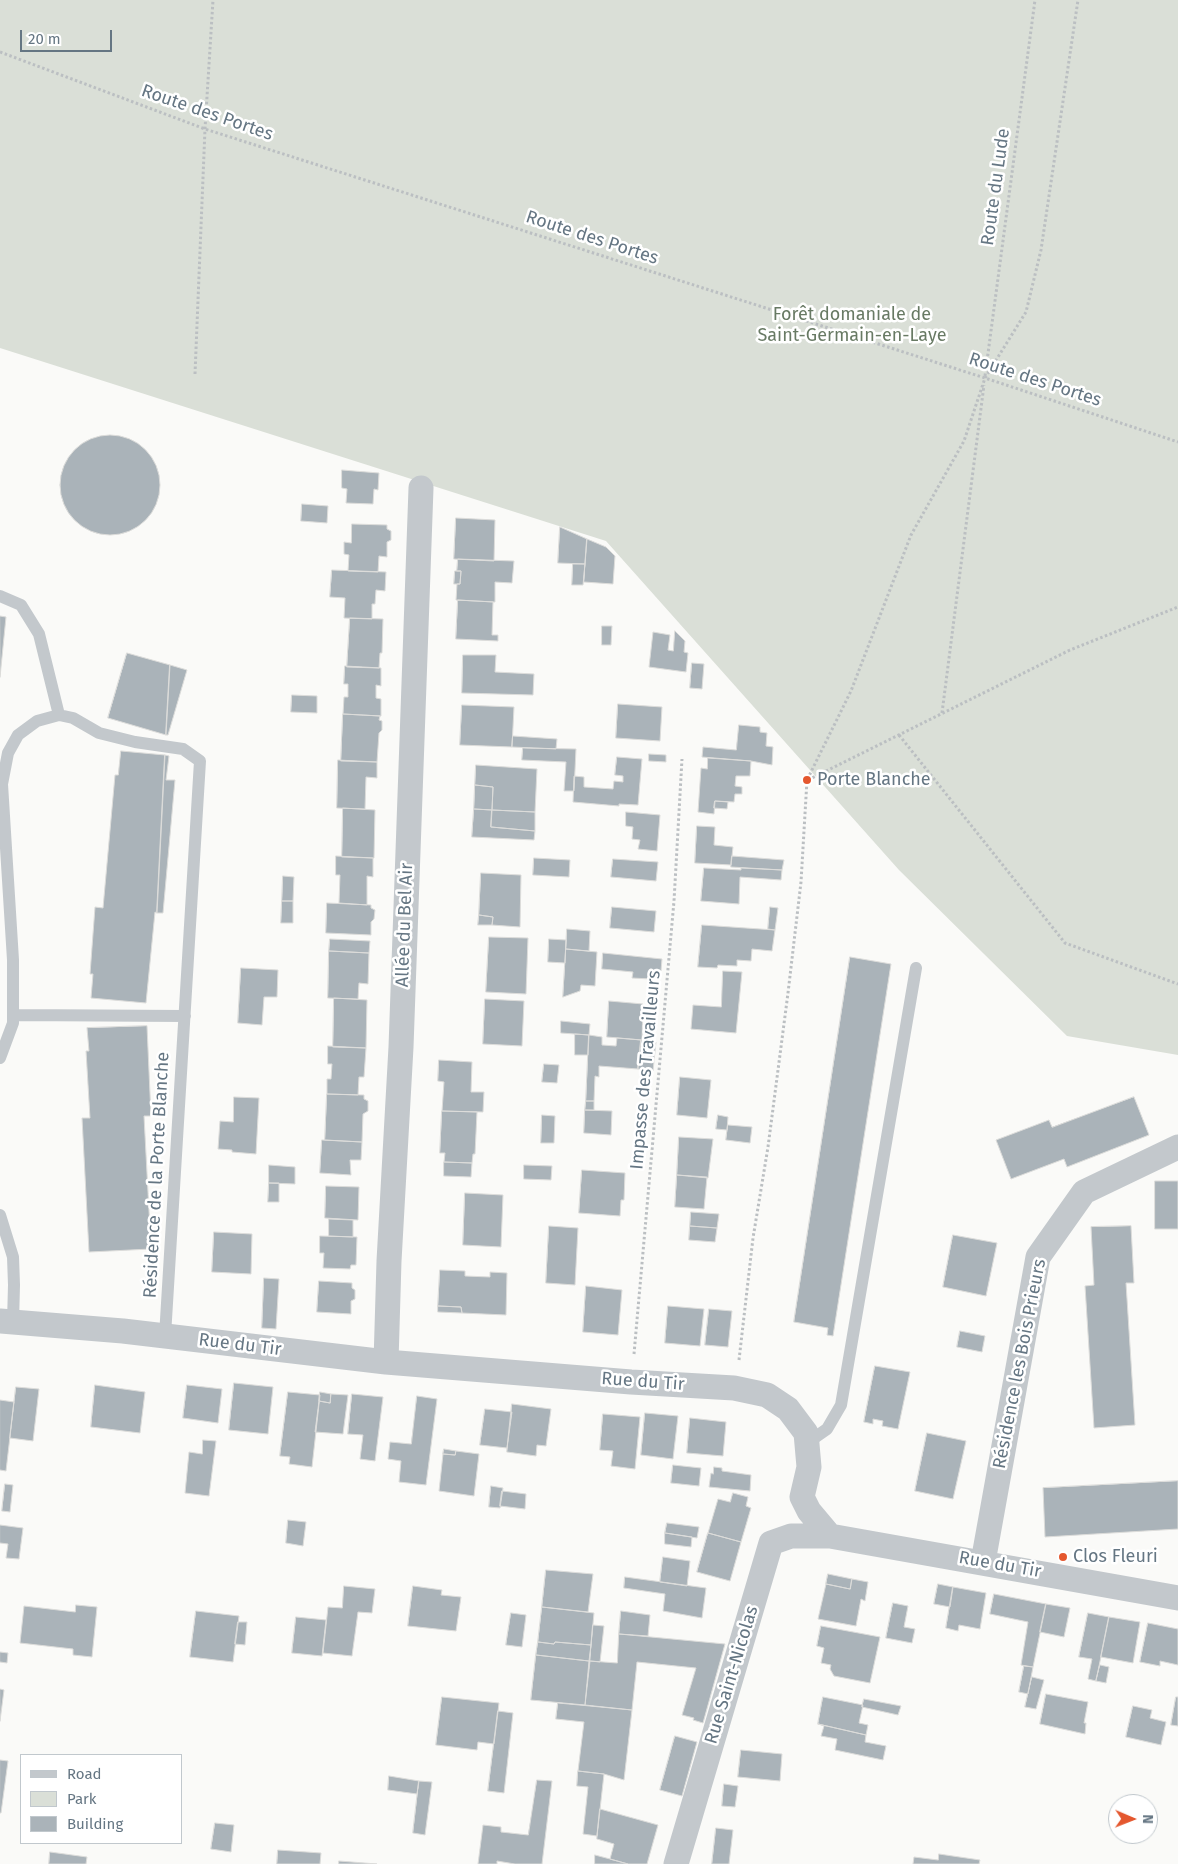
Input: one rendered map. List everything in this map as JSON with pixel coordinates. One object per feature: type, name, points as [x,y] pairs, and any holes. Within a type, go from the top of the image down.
[{"type":"street","name":"Allée du Bel Air","points":[[386,1362],[401,1048],[421,488]]},
{"type":"street","name":"Résidence les Bois Prieurs","points":[[983,1562],[1038,1257],[1084,1192],[1178,1147]]},
{"type":"street","name":"Rue du Tir","points":[[7,1322],[165,1336],[386,1362],[631,1382],[734,1388],[767,1395],[788,1409],[806,1433],[809,1467],[802,1497],[809,1511],[830,1536],[1178,1598]]},
{"type":"street","name":"Rue Saint-Nicolas","points":[[676,1864],[771,1543],[791,1536],[830,1536]]},
{"type":"lane","points":[[0,596],[21,605],[39,634],[59,715],[37,720],[18,735],[8,753],[2,784],[13,960],[13,1023],[0,1058]]},
{"type":"lane","name":"Résidence de la Porte Blanche","points":[[59,715],[73,718],[98,733],[135,742],[183,749],[200,761],[165,1336]]},
{"type":"lane","points":[[807,1443],[827,1430],[842,1405],[916,968]]},
{"type":"lane","points":[[13,1015],[185,1016]]},
{"type":"lane","points":[[0,1215],[13,1257],[14,1285],[7,1322]]},
{"type":"path","points":[[195,374],[205,129],[213,0]]},
{"type":"path","name":"Route du Lude","points":[[985,378],[1035,0]]},
{"type":"path","points":[[734,1388],[741,1348],[753,1238],[768,1146],[788,993],[800,882],[807,780],[851,691],[911,535],[964,441],[985,378],[1026,312],[1041,250],[1078,0]]},
{"type":"path","name":"Route des Portes","points":[[0,52],[205,129],[985,378],[1178,442]]},
{"type":"path","points":[[942,713],[985,378]]},
{"type":"path","points":[[807,780],[1070,650],[1178,607]]},
{"type":"path","points":[[899,735],[1065,943],[1178,984]]},
{"type":"path","name":"Impasse des Travailleurs","points":[[631,1382],[674,901],[682,759]]},
{"type":"green space","name":"Forêt domaniale de Saint-Germain-en-Laye","points":[[0,0],[1178,0],[1178,1055],[1067,1036],[899,870],[606,541],[0,348]]},
{"type":"building","points":[[110,435],[129,439],[145,450],[156,466],[160,485],[156,504],[145,520],[129,531],[110,535],[91,531],[75,520],[64,504],[60,485],[64,466],[75,450],[91,439]]},
{"type":"building","points":[[342,470],[379,473],[378,490],[374,489],[373,504],[346,503],[347,489],[342,488]]},
{"type":"building","points":[[302,504],[328,506],[327,523],[301,521]]},
{"type":"building","points":[[456,518],[495,520],[494,561],[454,559]]},
{"type":"building","points":[[352,524],[387,525],[387,529],[391,531],[391,540],[387,542],[387,557],[379,556],[378,572],[348,571],[349,555],[344,554],[344,542],[351,543]]},
{"type":"building","points":[[560,527],[587,539],[585,564],[558,563]]},
{"type":"building","points":[[587,539],[606,547],[615,556],[613,584],[584,582]]},
{"type":"building","points":[[458,559],[514,561],[512,583],[495,582],[495,602],[456,600],[457,584],[460,584],[461,571],[457,571]]},
{"type":"building","points":[[573,564],[585,564],[583,585],[572,585]]},
{"type":"building","points":[[332,570],[386,572],[385,591],[376,590],[375,604],[372,604],[372,619],[344,618],[345,598],[330,597]]},
{"type":"building","points":[[455,571],[461,571],[460,584],[454,584]]},
{"type":"building","points":[[458,600],[493,602],[492,635],[498,635],[498,641],[456,639]]},
{"type":"building","points":[[0,616],[6,617],[0,677]]},
{"type":"building","points":[[350,618],[383,619],[382,653],[380,653],[379,668],[347,667]]},
{"type":"building","points":[[602,626],[612,626],[611,645],[602,645]]},
{"type":"building","points":[[675,631],[685,641],[684,652],[688,653],[686,672],[649,667],[653,632],[670,635],[668,650],[673,651]]},
{"type":"building","points":[[127,653],[170,665],[166,735],[108,718]]},
{"type":"building","points":[[463,655],[496,655],[495,672],[534,674],[533,695],[462,693]]},
{"type":"building","points":[[692,663],[704,664],[702,689],[690,688]]},
{"type":"building","points":[[170,665],[187,670],[168,735],[166,735]]},
{"type":"building","points":[[345,666],[381,668],[381,686],[376,685],[376,698],[381,699],[381,716],[343,714],[344,697],[348,697],[348,684],[344,684]]},
{"type":"building","points":[[292,695],[317,696],[317,713],[291,712]]},
{"type":"building","points":[[618,704],[662,707],[660,741],[616,738]]},
{"type":"building","points":[[462,705],[514,707],[512,747],[460,745]]},
{"type":"building","points":[[343,714],[380,716],[379,720],[382,721],[382,730],[379,733],[377,762],[341,761]]},
{"type":"building","points":[[739,725],[760,727],[760,732],[767,733],[766,746],[773,747],[772,765],[751,761],[702,757],[703,747],[736,750]]},
{"type":"building","points":[[513,736],[557,739],[556,749],[512,747]]},
{"type":"building","points":[[523,748],[576,749],[574,791],[564,791],[566,762],[522,760]]},
{"type":"building","points":[[121,751],[165,755],[157,913],[155,912],[146,1003],[91,998],[93,974],[90,974],[95,907],[103,908],[115,775],[118,775]]},
{"type":"building","points":[[649,754],[666,755],[666,762],[649,761]]},
{"type":"building","points":[[165,755],[169,756],[166,780],[175,780],[163,913],[157,913]]},
{"type":"building","points":[[617,757],[642,759],[638,805],[619,804],[619,806],[573,802],[574,776],[584,777],[584,787],[613,789],[614,781],[623,782],[623,776],[615,775]]},
{"type":"building","points":[[708,758],[751,761],[750,776],[736,776],[735,786],[742,787],[742,794],[735,794],[734,802],[715,801],[714,814],[698,812],[701,768],[707,769]]},
{"type":"building","points":[[338,760],[377,762],[377,778],[366,777],[365,809],[337,808]]},
{"type":"building","points":[[476,765],[537,769],[535,812],[492,810],[493,787],[475,785]]},
{"type":"building","points":[[475,785],[493,787],[492,810],[474,809]]},
{"type":"building","points":[[715,801],[728,802],[727,809],[714,808]]},
{"type":"building","points":[[343,808],[375,810],[374,858],[342,857]]},
{"type":"building","points":[[474,809],[492,810],[491,827],[535,831],[534,840],[472,837]]},
{"type":"building","points":[[492,810],[535,812],[535,831],[491,827]]},
{"type":"building","points":[[626,812],[660,815],[657,851],[638,849],[640,840],[632,839],[633,827],[626,826]]},
{"type":"building","points":[[697,826],[715,827],[714,845],[733,847],[731,865],[695,863]]},
{"type":"building","points":[[336,856],[373,858],[373,877],[367,876],[367,905],[339,903],[340,875],[336,875]]},
{"type":"building","points":[[732,856],[784,860],[782,870],[731,867]]},
{"type":"building","points":[[534,858],[570,860],[569,877],[533,875]]},
{"type":"building","points":[[613,859],[658,862],[656,881],[611,877]]},
{"type":"building","points":[[704,868],[782,870],[781,880],[740,877],[739,904],[701,901]]},
{"type":"building","points":[[481,873],[521,875],[520,927],[492,925],[493,917],[479,915]]},
{"type":"building","points":[[283,876],[294,877],[293,901],[282,901]]},
{"type":"building","points":[[282,901],[293,901],[293,923],[281,923]]},
{"type":"building","points":[[327,903],[371,905],[371,908],[375,910],[374,919],[371,922],[371,935],[326,933]]},
{"type":"building","points":[[612,907],[656,911],[654,932],[610,928]]},
{"type":"building","points":[[770,907],[778,908],[775,930],[768,929]]},
{"type":"building","points":[[479,915],[493,917],[492,925],[478,925]]},
{"type":"building","points":[[702,925],[775,930],[772,951],[752,949],[751,961],[737,960],[737,966],[698,967]]},
{"type":"building","points":[[567,929],[590,931],[589,951],[566,949]]},
{"type":"building","points":[[489,937],[528,938],[526,994],[486,992]]},
{"type":"building","points":[[330,939],[370,941],[369,953],[329,951]]},
{"type":"building","points":[[549,939],[566,940],[565,963],[548,962]]},
{"type":"building","points":[[566,949],[597,952],[595,986],[581,985],[580,991],[563,997]]},
{"type":"building","points":[[329,951],[369,953],[368,984],[359,983],[358,999],[328,998]]},
{"type":"building","points":[[603,953],[662,959],[661,971],[651,971],[651,979],[632,978],[633,972],[602,969]]},
{"type":"building","points":[[850,957],[891,964],[833,1336],[827,1335],[828,1328],[794,1322]]},
{"type":"building","points":[[241,968],[278,970],[277,997],[264,997],[262,1025],[238,1023]]},
{"type":"building","points":[[723,971],[742,972],[736,1033],[691,1029],[693,1005],[721,1007]]},
{"type":"building","points":[[334,998],[367,1000],[366,1048],[333,1047]]},
{"type":"building","points":[[485,999],[524,1001],[522,1046],[483,1044]]},
{"type":"building","points":[[609,1001],[643,1004],[642,1040],[607,1037]]},
{"type":"building","points":[[561,1021],[590,1024],[589,1035],[561,1033]]},
{"type":"building","points":[[147,1026],[151,1116],[144,1116],[151,1249],[89,1252],[82,1118],[90,1118],[86,1051],[89,1051],[87,1028]]},
{"type":"building","points":[[575,1034],[589,1035],[588,1055],[575,1055]]},
{"type":"building","points":[[589,1035],[602,1037],[602,1045],[616,1046],[617,1038],[641,1040],[638,1069],[599,1066],[599,1077],[595,1076],[594,1101],[586,1101]]},
{"type":"building","points":[[641,1040],[656,1042],[653,1071],[638,1069]]},
{"type":"building","points":[[328,1046],[366,1048],[364,1077],[359,1077],[358,1095],[327,1094],[327,1079],[331,1079],[332,1064],[328,1064]]},
{"type":"building","points":[[439,1060],[472,1062],[471,1092],[484,1092],[483,1112],[442,1111],[444,1082],[438,1081]]},
{"type":"building","points":[[544,1064],[559,1065],[557,1083],[542,1082]]},
{"type":"building","points":[[680,1077],[711,1080],[707,1118],[677,1115]]},
{"type":"building","points":[[327,1094],[364,1095],[364,1099],[368,1101],[368,1111],[363,1114],[362,1142],[325,1140]]},
{"type":"building","points":[[234,1097],[259,1098],[256,1154],[218,1149],[220,1121],[233,1122]]},
{"type":"building","points":[[1134,1097],[1149,1135],[1067,1167],[1064,1159],[1011,1179],[996,1140],[1049,1120],[1052,1127]]},
{"type":"building","points":[[586,1101],[594,1101],[594,1110],[585,1110]]},
{"type":"building","points":[[585,1110],[612,1111],[611,1135],[584,1133]]},
{"type":"building","points":[[442,1111],[477,1112],[475,1154],[473,1154],[472,1163],[444,1162],[445,1153],[440,1153]]},
{"type":"building","points":[[542,1115],[555,1116],[554,1143],[541,1143]]},
{"type":"building","points":[[718,1115],[728,1117],[727,1130],[716,1129]]},
{"type":"building","points":[[728,1125],[752,1127],[750,1143],[726,1140]]},
{"type":"building","points":[[679,1137],[713,1139],[708,1178],[677,1175]]},
{"type":"building","points":[[322,1140],[362,1142],[361,1160],[350,1160],[351,1175],[320,1173]]},
{"type":"building","points":[[444,1162],[472,1163],[471,1177],[444,1176]]},
{"type":"building","points":[[269,1165],[295,1167],[295,1184],[269,1183]]},
{"type":"building","points":[[524,1165],[552,1166],[551,1180],[524,1179]]},
{"type":"building","points":[[582,1170],[625,1173],[624,1200],[621,1200],[620,1216],[579,1213]]},
{"type":"building","points":[[677,1175],[707,1177],[704,1209],[675,1207]]},
{"type":"building","points":[[1155,1181],[1178,1181],[1178,1229],[1155,1229]]},
{"type":"building","points":[[269,1183],[279,1183],[279,1202],[268,1202]]},
{"type":"building","points":[[326,1186],[359,1187],[358,1220],[325,1218]]},
{"type":"building","points":[[465,1193],[503,1195],[501,1247],[463,1245]]},
{"type":"building","points":[[691,1212],[719,1214],[717,1228],[690,1226]]},
{"type":"building","points":[[329,1219],[353,1220],[353,1237],[329,1236]]},
{"type":"building","points":[[549,1226],[578,1228],[575,1285],[546,1283]]},
{"type":"building","points":[[690,1226],[717,1228],[715,1242],[689,1240]]},
{"type":"building","points":[[1131,1226],[1134,1283],[1126,1283],[1135,1425],[1094,1428],[1085,1286],[1094,1285],[1091,1227]]},
{"type":"building","points":[[214,1232],[252,1234],[251,1274],[212,1272]]},
{"type":"building","points":[[953,1235],[997,1243],[986,1296],[943,1287]]},
{"type":"building","points":[[320,1236],[357,1237],[356,1265],[351,1265],[350,1269],[323,1268],[324,1253],[320,1253]]},
{"type":"building","points":[[440,1270],[465,1271],[465,1276],[490,1277],[490,1272],[507,1273],[506,1315],[462,1313],[461,1307],[438,1306]]},
{"type":"building","points":[[264,1278],[279,1279],[276,1329],[262,1328]]},
{"type":"building","points":[[319,1281],[352,1283],[352,1288],[355,1290],[355,1299],[351,1301],[351,1314],[317,1312]]},
{"type":"building","points":[[586,1286],[622,1290],[618,1335],[583,1332]]},
{"type":"building","points":[[438,1306],[461,1307],[462,1313],[438,1312]]},
{"type":"building","points":[[668,1306],[704,1309],[700,1346],[665,1343]]},
{"type":"building","points":[[709,1309],[732,1311],[728,1347],[705,1345]]},
{"type":"building","points":[[960,1331],[985,1336],[982,1352],[957,1347]]},
{"type":"building","points":[[875,1366],[910,1372],[898,1429],[882,1426],[883,1421],[873,1419],[873,1424],[864,1422]]},
{"type":"building","points":[[234,1383],[273,1387],[268,1434],[229,1430]]},
{"type":"building","points":[[95,1385],[145,1392],[140,1433],[91,1427]]},
{"type":"building","points":[[187,1385],[222,1389],[218,1423],[183,1418]]},
{"type":"building","points":[[16,1387],[39,1389],[33,1441],[10,1438]]},
{"type":"building","points":[[288,1392],[320,1395],[312,1467],[289,1464],[290,1457],[280,1456]]},
{"type":"building","points":[[320,1392],[331,1394],[330,1403],[319,1401]]},
{"type":"building","points":[[331,1394],[348,1395],[343,1434],[315,1432],[319,1401],[330,1403]]},
{"type":"building","points":[[352,1394],[383,1397],[375,1461],[360,1459],[363,1435],[348,1434]]},
{"type":"building","points":[[417,1396],[437,1399],[426,1485],[399,1482],[401,1461],[388,1459],[390,1442],[411,1444]]},
{"type":"building","points":[[0,1400],[14,1402],[6,1471],[0,1470]]},
{"type":"building","points":[[512,1404],[551,1409],[546,1446],[537,1445],[536,1456],[507,1452]]},
{"type":"building","points":[[485,1409],[512,1412],[507,1448],[480,1445]]},
{"type":"building","points":[[645,1413],[678,1416],[673,1459],[641,1455]]},
{"type":"building","points":[[603,1414],[640,1417],[635,1469],[611,1466],[613,1451],[600,1450]]},
{"type":"building","points":[[690,1418],[726,1422],[723,1456],[687,1453]]},
{"type":"building","points":[[927,1433],[966,1441],[953,1499],[915,1491]]},
{"type":"building","points":[[203,1440],[216,1441],[209,1496],[185,1493],[189,1452],[202,1454]]},
{"type":"building","points":[[444,1449],[456,1451],[455,1455],[443,1454]]},
{"type":"building","points":[[456,1451],[479,1454],[474,1496],[439,1491],[443,1454],[455,1455]]},
{"type":"building","points":[[673,1465],[701,1468],[699,1486],[671,1483]]},
{"type":"building","points":[[714,1467],[722,1468],[722,1471],[751,1475],[750,1491],[709,1487]]},
{"type":"building","points":[[1178,1481],[1178,1529],[1045,1537],[1043,1488]]},
{"type":"building","points":[[5,1484],[13,1485],[10,1512],[2,1511]]},
{"type":"building","points":[[491,1486],[503,1488],[500,1508],[489,1507]]},
{"type":"building","points":[[502,1491],[526,1494],[525,1509],[500,1506]]},
{"type":"building","points":[[733,1493],[748,1497],[746,1506],[751,1508],[741,1542],[708,1533],[718,1499],[730,1502]]},
{"type":"building","points":[[288,1520],[306,1522],[303,1546],[286,1543]]},
{"type":"building","points":[[667,1523],[699,1527],[697,1538],[665,1533]]},
{"type":"building","points":[[0,1525],[23,1528],[19,1559],[6,1558],[8,1544],[0,1543]]},
{"type":"building","points":[[665,1533],[692,1537],[691,1547],[665,1544]]},
{"type":"building","points":[[708,1533],[741,1542],[730,1581],[697,1572]]},
{"type":"building","points":[[663,1557],[690,1561],[687,1586],[660,1582]]},
{"type":"building","points":[[546,1570],[593,1574],[588,1612],[542,1607]]},
{"type":"building","points":[[828,1574],[852,1579],[850,1589],[826,1584]]},
{"type":"building","points":[[625,1577],[706,1588],[702,1618],[663,1611],[665,1594],[624,1588]]},
{"type":"building","points":[[852,1579],[868,1582],[865,1601],[861,1599],[856,1626],[818,1619],[826,1584],[850,1589]]},
{"type":"building","points":[[938,1584],[953,1587],[950,1607],[934,1604]]},
{"type":"building","points":[[344,1586],[375,1589],[372,1613],[358,1612],[352,1656],[323,1653],[328,1607],[342,1608]]},
{"type":"building","points":[[413,1586],[442,1590],[441,1595],[461,1597],[456,1631],[408,1626]]},
{"type":"building","points":[[953,1587],[986,1593],[980,1629],[959,1625],[958,1631],[946,1628]]},
{"type":"building","points":[[994,1594],[1046,1604],[1033,1667],[1021,1665],[1028,1622],[990,1614]]},
{"type":"building","points":[[893,1603],[908,1606],[904,1627],[915,1629],[912,1643],[886,1638]]},
{"type":"building","points":[[1046,1604],[1070,1608],[1064,1637],[1040,1632]]},
{"type":"building","points":[[76,1605],[97,1607],[92,1657],[73,1655],[73,1649],[20,1643],[24,1606],[75,1612]]},
{"type":"building","points":[[542,1607],[594,1613],[591,1645],[538,1642]]},
{"type":"building","points":[[196,1611],[239,1616],[233,1662],[190,1657]]},
{"type":"building","points":[[621,1611],[650,1615],[648,1636],[619,1634]]},
{"type":"building","points":[[511,1613],[526,1615],[522,1647],[506,1645]]},
{"type":"building","points":[[1088,1613],[1109,1617],[1096,1681],[1088,1679],[1092,1659],[1079,1657]]},
{"type":"building","points":[[296,1617],[326,1620],[322,1656],[292,1653]]},
{"type":"building","points":[[1109,1617],[1140,1622],[1133,1663],[1101,1657]]},
{"type":"building","points":[[238,1622],[247,1622],[245,1645],[235,1644]]},
{"type":"building","points":[[1148,1623],[1178,1629],[1178,1665],[1160,1661],[1160,1666],[1140,1662]]},
{"type":"building","points":[[593,1625],[604,1626],[600,1662],[590,1661]]},
{"type":"building","points":[[821,1626],[880,1637],[870,1683],[834,1676],[830,1669],[831,1665],[821,1663],[824,1648],[817,1646]]},
{"type":"building","points":[[619,1634],[725,1644],[703,1723],[682,1715],[696,1668],[637,1662],[632,1710],[585,1705],[590,1661],[617,1663]]},
{"type":"building","points":[[538,1642],[591,1645],[589,1661],[536,1655]]},
{"type":"building","points":[[0,1652],[8,1653],[7,1663],[0,1662]]},
{"type":"building","points":[[536,1655],[589,1661],[585,1705],[531,1700]]},
{"type":"building","points":[[1100,1665],[1109,1667],[1106,1683],[1096,1681]]},
{"type":"building","points":[[1024,1666],[1033,1667],[1028,1694],[1019,1692]]},
{"type":"building","points":[[1032,1677],[1044,1680],[1036,1709],[1025,1707]]},
{"type":"building","points":[[0,1689],[4,1690],[0,1721]]},
{"type":"building","points":[[1046,1694],[1088,1702],[1084,1723],[1086,1723],[1085,1734],[1040,1724]]},
{"type":"building","points":[[442,1697],[499,1703],[494,1744],[478,1742],[477,1750],[436,1745]]},
{"type":"building","points":[[823,1697],[863,1705],[859,1723],[868,1725],[866,1735],[818,1724]]},
{"type":"building","points":[[1176,1697],[1178,1697],[1178,1726],[1171,1725]]},
{"type":"building","points":[[864,1699],[901,1706],[898,1715],[862,1707]]},
{"type":"building","points":[[558,1703],[632,1710],[624,1780],[604,1774],[578,1771],[584,1722],[556,1719]]},
{"type":"building","points":[[1133,1706],[1152,1710],[1150,1718],[1166,1722],[1161,1745],[1126,1737]]},
{"type":"building","points":[[498,1711],[513,1713],[504,1793],[488,1791]]},
{"type":"building","points":[[818,1724],[866,1735],[865,1742],[886,1746],[883,1760],[835,1750],[837,1739],[821,1736],[824,1726]]},
{"type":"building","points":[[675,1736],[697,1742],[682,1796],[660,1790]]},
{"type":"building","points":[[741,1750],[782,1754],[780,1781],[738,1777]]},
{"type":"building","points":[[0,1760],[8,1761],[1,1813],[0,1813]]},
{"type":"building","points":[[578,1771],[604,1774],[597,1836],[583,1834],[588,1787],[577,1786]]},
{"type":"building","points":[[389,1776],[419,1781],[417,1794],[388,1790]]},
{"type":"building","points":[[537,1780],[552,1781],[542,1864],[515,1864],[497,1861],[497,1864],[478,1864],[483,1825],[501,1827],[501,1832],[528,1835]]},
{"type":"building","points":[[419,1781],[432,1782],[425,1835],[413,1833]]},
{"type":"building","points":[[724,1784],[738,1786],[735,1807],[722,1806]]},
{"type":"building","points":[[600,1809],[658,1825],[647,1864],[628,1864],[610,1859],[614,1844],[597,1839]]},
{"type":"building","points":[[215,1823],[234,1825],[231,1852],[211,1849]]},
{"type":"building","points":[[716,1828],[733,1830],[729,1864],[712,1864]]},
{"type":"building","points":[[278,1850],[321,1853],[320,1864],[277,1864]]},
{"type":"building","points":[[50,1852],[87,1857],[86,1864],[49,1864]]},
{"type":"building","points":[[939,1854],[980,1860],[979,1864],[913,1864],[914,1857],[938,1860]]},
{"type":"building","points":[[595,1855],[610,1859],[628,1864],[595,1864]]},
{"type":"building","points":[[339,1861],[377,1864],[339,1864]]},
{"type":"place","name":"Porte Blanche","points":[[807,780]]},
{"type":"place","name":"Clos Fleuri","points":[[1063,1557]]}]
